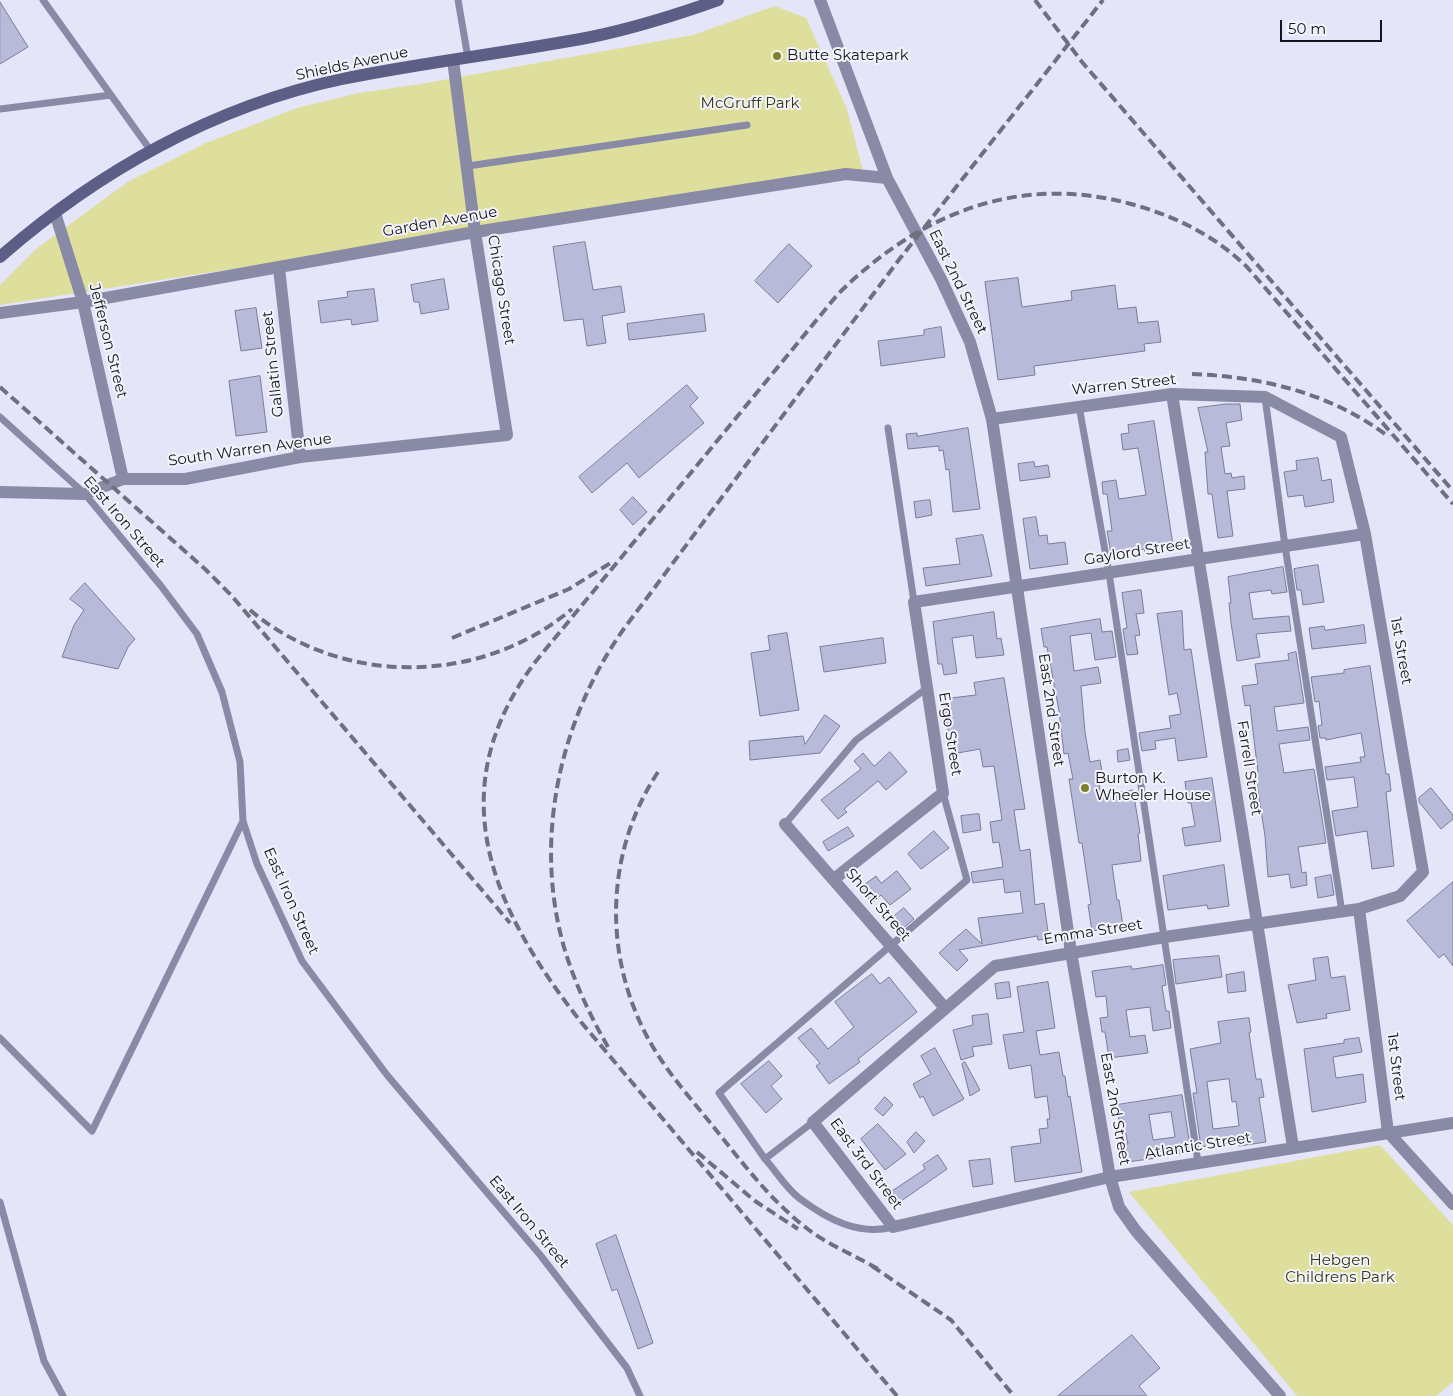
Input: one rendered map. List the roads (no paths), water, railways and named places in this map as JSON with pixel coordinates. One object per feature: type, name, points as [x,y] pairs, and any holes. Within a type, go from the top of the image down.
[{"type":"main road","name":"Shields Avenue","points":[[0,257],[55,213],[118,168],[189,131],[303,89],[342,79],[592,37],[659,20],[718,0]]},
{"type":"street","name":"East 2nd Street","points":[[820,0],[887,178],[957,311],[970,342],[992,419],[1071,952],[1110,1177],[1119,1207],[1136,1231],[1280,1396]]},
{"type":"street","name":"Chicago Street","points":[[453,60],[475,232],[507,435]]},
{"type":"street","name":"Garden Avenue","points":[[0,313],[84,302],[475,232],[846,174],[887,178]]},
{"type":"street","name":"Jefferson Street","points":[[55,213],[84,302],[123,479]]},
{"type":"street","name":"Gallatin Street","points":[[279,268],[300,457]]},
{"type":"street","name":"Warren Street","points":[[992,419],[1172,394],[1265,398],[1341,437]]},
{"type":"street","name":"Farrell Street","points":[[1172,394],[1293,1147]]},
{"type":"street","name":"South Warren Avenue","points":[[0,492],[85,494],[123,479],[185,479],[300,457],[507,435]]},
{"type":"street","name":"1st Street","points":[[1341,437],[1365,534],[1422,872]]},
{"type":"street","name":"Gaylord Street","points":[[914,602],[1365,534]]},
{"type":"street","name":"Ergo Street","points":[[834,879],[943,792],[914,602]]},
{"type":"street","name":"Short Street","points":[[784,824],[945,1008]]},
{"type":"street","name":"Emma Street","points":[[813,1122],[995,966],[1165,937],[1359,910],[1400,896],[1422,872]]},
{"type":"street","name":"1st Street","points":[[1359,910],[1388,1132]]},
{"type":"street","name":"East 3rd Street","points":[[813,1122],[893,1226]]},
{"type":"street","name":"Atlantic Street","points":[[893,1226],[1110,1177],[1453,1123]]},
{"type":"street","points":[[1388,1132],[1453,1204]]},
{"type":"lane","points":[[43,0],[151,151]]},
{"type":"lane","points":[[458,0],[468,58]]},
{"type":"lane","points":[[0,109],[111,95]]},
{"type":"lane","points":[[468,166],[747,126]]},
{"type":"lane","points":[[1265,398],[1342,912]]},
{"type":"lane","points":[[1079,406],[1109,572],[1198,1162]]},
{"type":"lane","name":"East Iron Street","points":[[0,417],[85,494],[161,586],[197,634],[222,692],[240,762],[244,822],[257,864],[302,961],[387,1075],[547,1264],[626,1368],[640,1396]]},
{"type":"lane","points":[[888,428],[914,602]]},
{"type":"lane","points":[[784,824],[856,740],[927,688]]},
{"type":"lane","points":[[893,1226],[876,1231],[845,1225],[798,1197],[766,1159],[718,1093],[967,880],[943,792]]},
{"type":"lane","points":[[0,1038],[92,1131],[244,822]]},
{"type":"lane","points":[[766,1159],[813,1122]]},
{"type":"lane","points":[[0,1202],[44,1361],[63,1396]]},
{"type":"railway","points":[[1035,0],[1082,62],[1453,491]]},
{"type":"railway","points":[[608,1047],[596,1026],[568,960],[557,918],[552,875],[552,832],[557,789],[567,746],[581,706],[600,667],[623,630],[898,261],[1103,0]]},
{"type":"railway","points":[[897,1396],[581,1022],[549,979],[523,936],[502,892],[488,848],[484,802],[489,756],[506,709],[536,661],[838,294],[869,266],[902,242],[937,222],[973,207],[1010,198],[1049,194],[1089,196],[1131,204],[1163,214],[1193,228],[1221,245],[1247,267],[1453,504]]},
{"type":"railway","points":[[1192,374],[1245,379],[1295,390],[1344,409],[1389,437]]},
{"type":"railway","points":[[0,387],[205,569],[231,595],[510,923]]},
{"type":"railway","points":[[452,638],[569,589],[612,562]]},
{"type":"railway","points":[[250,610],[286,635],[326,653],[368,664],[411,667],[454,663],[496,652],[536,634],[572,609]]},
{"type":"railway","points":[[658,772],[640,804],[627,837],[619,871],[616,906],[618,941],[624,976],[635,1010],[650,1042],[673,1077],[771,1196],[809,1230],[834,1246],[878,1269]]},
{"type":"railway","points":[[697,1152],[755,1201],[798,1229]]},
{"type":"railway","points":[[872,1266],[951,1320],[1014,1396]]},
{"type":"place","name":"Butte Skatepark","points":[[777,56]]},
{"type":"place","name":"Burton K. Wheeler House","points":[[1085,788]]},
{"type":"park label","name":"McGruff Park","points":[[750,104]]},
{"type":"park label","name":"Hebgen Childrens Park","points":[[1340,1270]]}]
